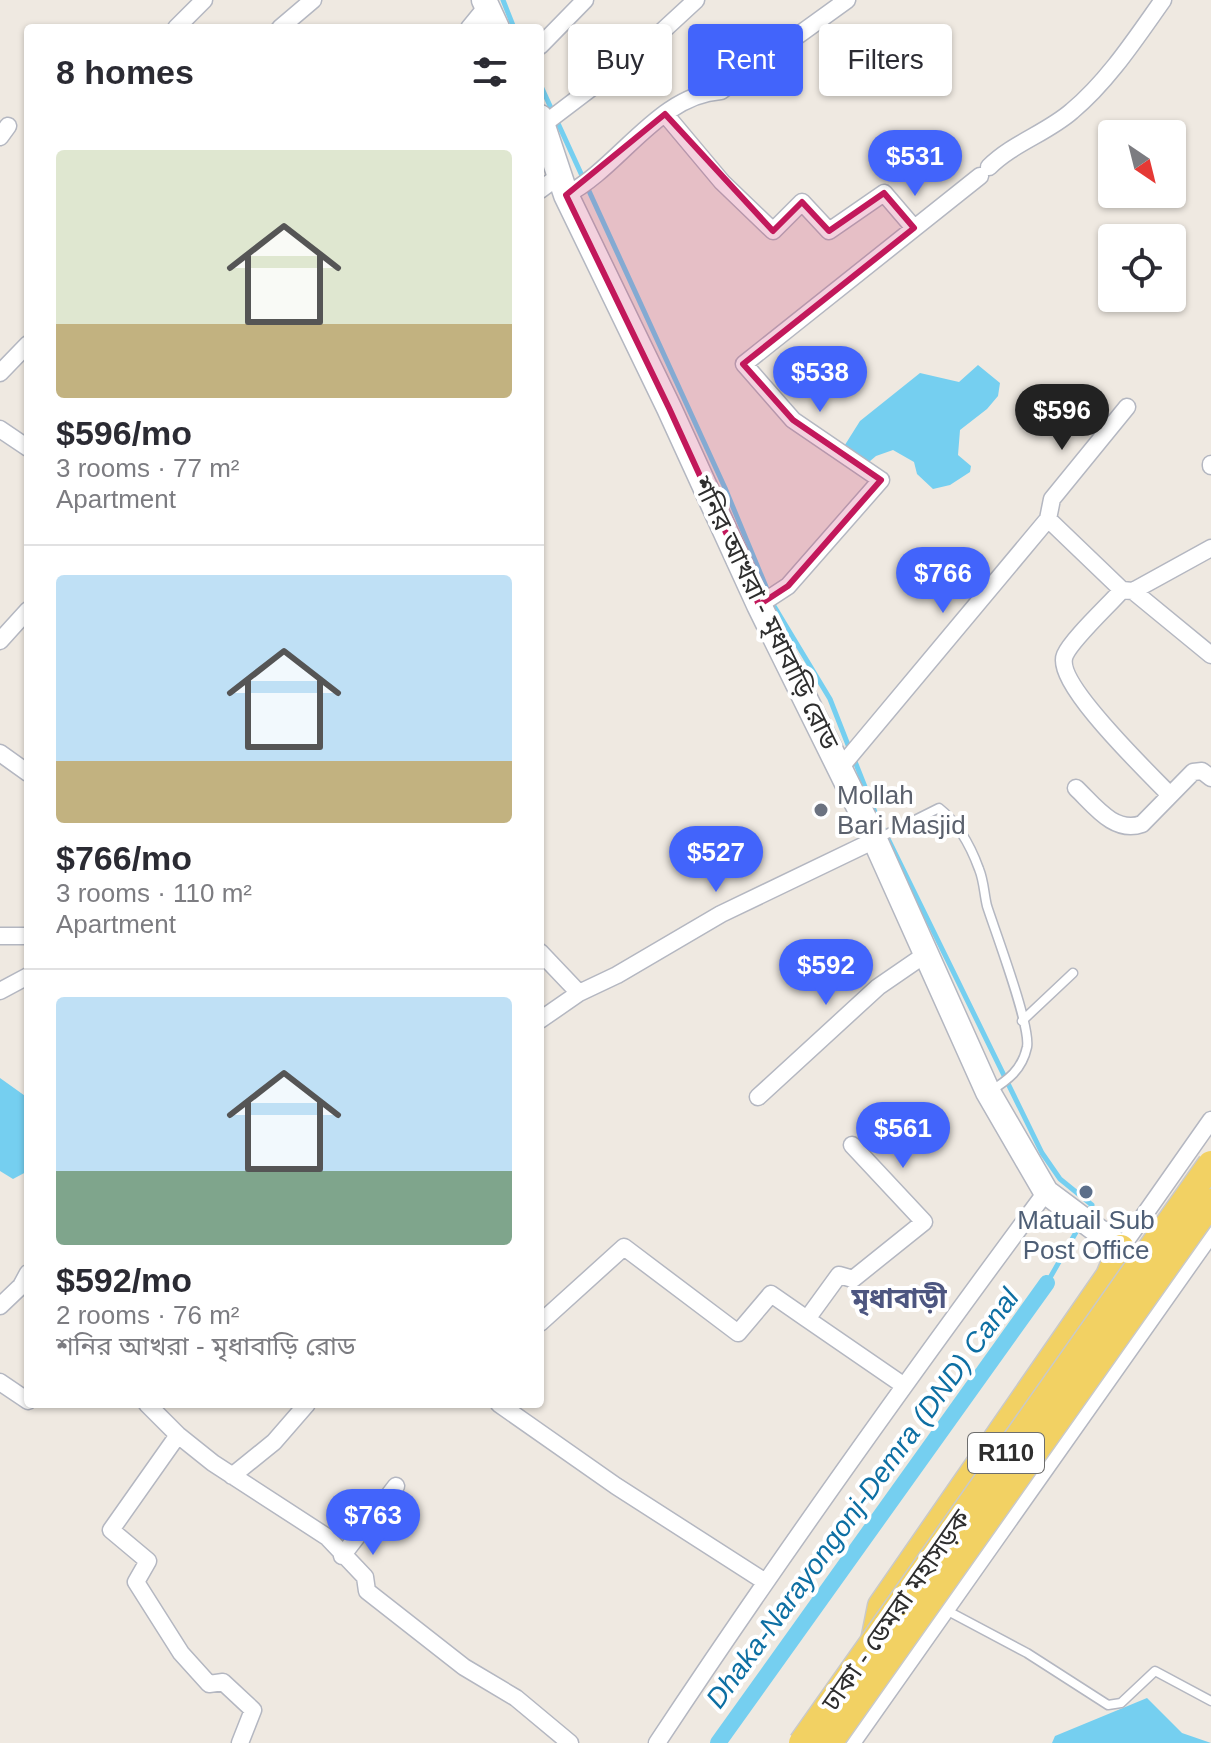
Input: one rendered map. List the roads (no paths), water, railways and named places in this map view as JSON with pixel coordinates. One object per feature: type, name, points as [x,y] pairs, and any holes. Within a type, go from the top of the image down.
[{"type":"main road","name":"শনির আখরা - মৃধাবাড়ি রোড","points":[[544,128],[560,188],[844,765],[926,954],[991,1090],[1052,1196],[1116,1244]]},
{"type":"main road","name":"ঢাকা - ডেমরা মহাসড়ক","points":[[802,1743],[1211,1164]]},
{"type":"main road","name":"ঢাকা - ডেমরা মহাসড়ক","points":[[829,1743],[1211,1202]]},
{"type":"main road","points":[[874,1641],[881,1606],[1109,1276],[1116,1244]]},
{"type":"street","points":[[180,24],[204,0]]},
{"type":"street","points":[[285,24],[313,0]]},
{"type":"street","points":[[544,43],[585,0]]},
{"type":"street","points":[[544,119],[571,104],[644,48],[696,0]]},
{"type":"street","points":[[560,188],[601,173],[665,114],[698,92],[721,91],[847,0]]},
{"type":"street","points":[[762,603],[788,586],[881,480],[837,454],[793,420],[744,364],[985,171],[1002,154],[1071,112],[1123,56],[1163,0]]},
{"type":"street","points":[[474,24],[489,11]]},
{"type":"street","points":[[665,114],[722,182],[773,231],[802,202],[829,231],[884,193],[914,228]]},
{"type":"street","points":[[0,373],[24,348]]},
{"type":"street","points":[[844,765],[1048,519],[1052,499],[1078,463],[1114,427],[1127,407]]},
{"type":"street","points":[[0,429],[24,445]]},
{"type":"street","points":[[1048,519],[1127,591],[1211,655]]},
{"type":"street","points":[[1169,794],[1096,716],[1064,670],[1065,656],[1127,591],[1211,548]]},
{"type":"street","points":[[0,641],[24,614]]},
{"type":"street","points":[[0,753],[24,770]]},
{"type":"street","points":[[1076,788],[1115,824],[1134,827],[1142,824],[1193,772],[1202,771],[1211,778]]},
{"type":"street","points":[[544,1017],[579,993],[617,975],[721,914],[875,840]]},
{"type":"street","points":[[0,936],[24,936]]},
{"type":"street","points":[[758,1097],[878,987],[926,954]]},
{"type":"street","points":[[544,956],[579,993]]},
{"type":"street","points":[[0,991],[24,978]]},
{"type":"street","points":[[1116,1244],[1211,1120]]},
{"type":"street","points":[[807,1319],[839,1275],[853,1279],[924,1222],[852,1145]]},
{"type":"street","points":[[657,1743],[764,1581],[903,1385],[1052,1196]]},
{"type":"street","points":[[852,1743],[1211,1234]]},
{"type":"street","points":[[1116,1244],[1135,1241],[1184,1273]]},
{"type":"street","points":[[1116,1244],[1122,1258],[1170,1293]]},
{"type":"street","points":[[544,1319],[624,1247],[738,1333],[771,1294],[903,1385]]},
{"type":"street","points":[[0,1306],[24,1280]]},
{"type":"street","points":[[0,1382],[24,1398]]},
{"type":"street","points":[[151,1408],[178,1435],[232,1476],[327,1537],[365,1577],[367,1591],[464,1667],[516,1698],[570,1743]]},
{"type":"street","points":[[232,1476],[274,1442],[304,1408]]},
{"type":"street","points":[[505,1408],[616,1486],[764,1581]]},
{"type":"street","points":[[178,1435],[111,1530],[148,1561],[136,1582],[181,1653],[209,1684],[223,1682],[253,1710],[240,1743]]},
{"type":"street","points":[[342,1556],[396,1486]]},
{"type":"lane","points":[[875,840],[905,822],[939,808],[952,819],[980,871],[987,905],[1006,953],[1028,1039],[1017,1073],[991,1090]]},
{"type":"lane","points":[[1022,1021],[1073,973]]},
{"type":"lane","points":[[946,1610],[1027,1653],[1108,1705],[1121,1703],[1155,1671],[1211,1701]]},
{"type":"water","points":[[978,365],[1000,383],[998,396],[960,430],[958,455],[971,466],[970,472],[950,485],[933,489],[917,474],[914,462],[893,450],[876,456],[863,467],[843,448],[860,421],[920,373],[959,382]]},
{"type":"water","points":[[0,1078],[24,1095],[24,1173],[13,1179],[0,1171]]},
{"type":"water","points":[[1147,1698],[1182,1733],[1211,1743],[1052,1743],[1055,1736]]},
{"type":"waterway","points":[[503,0],[512,24]]},
{"type":"waterway","points":[[544,93],[725,488],[774,606],[830,699],[850,750]]},
{"type":"waterway","points":[[854,759],[875,812],[1042,1153],[1060,1179],[1092,1205],[1086,1215]]},
{"type":"waterway","points":[[1047,1283],[1079,1227]]},
{"type":"waterway","name":"Dhaka-Narayongonj-Demra (DND) Canal","points":[[718,1743],[1047,1283]]},
{"type":"place","name":"Mollah Bari Masjid","points":[[821,810]]},
{"type":"place","name":"Matuail Sub Post Office","points":[[1086,1192]]},
{"type":"district","name":"মৃধাবাড়ী","points":[[899,1298]]}]
